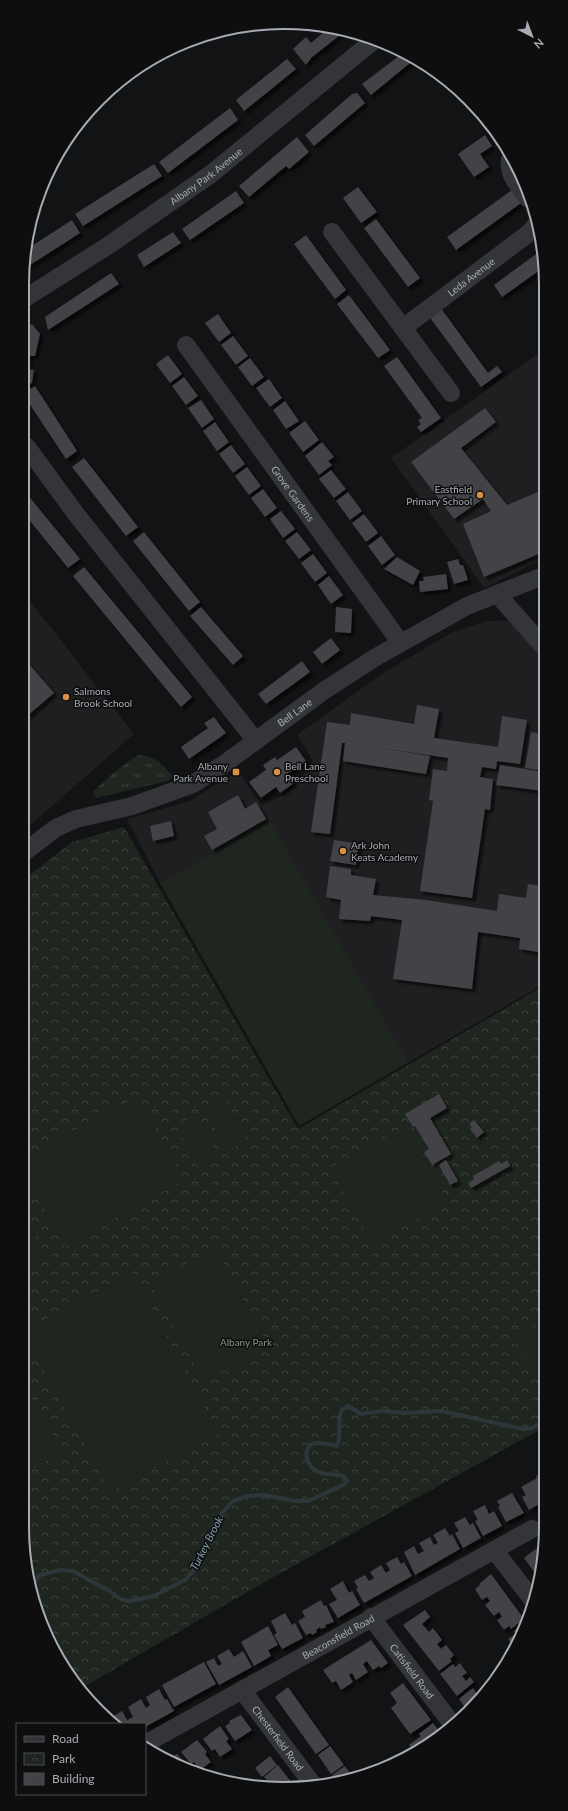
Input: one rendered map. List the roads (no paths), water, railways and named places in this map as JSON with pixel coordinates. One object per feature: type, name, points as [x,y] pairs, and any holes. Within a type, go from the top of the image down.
[{"type":"street","name":"Albany Park Avenue","points":[[29,296],[109,246],[211,174],[369,44]]},
{"type":"street","points":[[508,162],[511,173],[520,187]]},
{"type":"street","name":"Leda Avenue","points":[[403,328],[533,229]]},
{"type":"street","points":[[332,232],[451,393]]},
{"type":"street","name":"Grove Gardens","points":[[186,345],[400,642]]},
{"type":"street","points":[[29,449],[76,514],[256,741]]},
{"type":"street","name":"Bell Lane","points":[[29,848],[56,828],[76,820],[132,806],[193,784],[208,776],[325,690],[400,642],[467,606],[539,578]]},
{"type":"street","points":[[497,594],[539,641]]},
{"type":"street","name":"Beaconsfield Road","points":[[148,1743],[371,1617],[532,1529]]},
{"type":"street","points":[[494,1550],[529,1596]]},
{"type":"street","name":"Catisfield Road","points":[[371,1617],[449,1721]]},
{"type":"street","name":"Chesterfield Road","points":[[242,1690],[310,1780]]},
{"type":"waterway","name":"Turkey Brook","points":[[35,1581],[40,1575],[60,1570],[73,1571],[111,1592],[120,1599],[130,1601],[154,1596],[185,1580],[193,1571],[217,1518],[233,1501],[248,1496],[264,1495],[294,1501],[308,1501],[345,1484],[347,1480],[343,1476],[321,1473],[314,1470],[308,1462],[306,1453],[310,1445],[315,1443],[337,1446],[341,1411],[348,1406],[361,1414],[382,1411],[404,1413],[441,1411],[523,1429],[532,1428],[539,1424]]},
{"type":"place","name":"Eastfield Primary School","points":[[480,495]]},
{"type":"place","name":"Salmons Brook School","points":[[66,697]]},
{"type":"place","name":"Albany Park Avenue","points":[[236,772]]},
{"type":"place","name":"Bell Lane Preschool","points":[[277,772]]},
{"type":"place","name":"Ark John Keats Academy","points":[[343,851]]},
{"type":"park label","name":"Albany Park","points":[[246,1342]]}]
